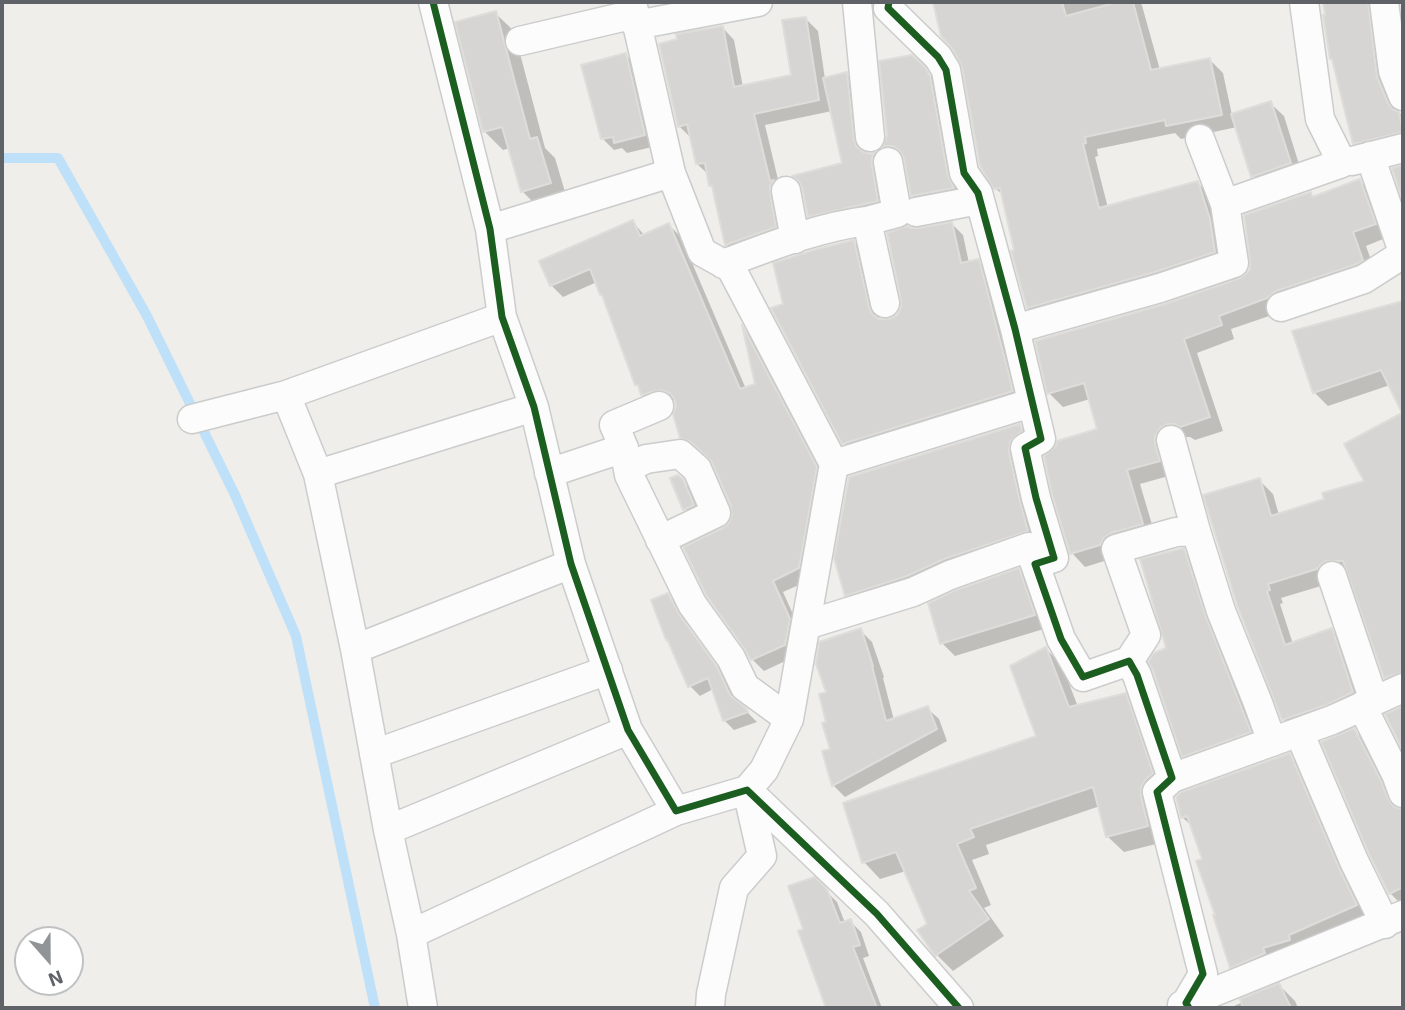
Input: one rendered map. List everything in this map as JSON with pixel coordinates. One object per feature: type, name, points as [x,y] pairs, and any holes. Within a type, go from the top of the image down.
[{"type":"street","points":[[433,2],[490,229],[502,317],[534,407],[571,564],[628,730],[676,811]]},
{"type":"street","points":[[520,41],[634,14],[758,2]]},
{"type":"street","points":[[857,2],[870,137]]},
{"type":"street","points":[[889,2],[888,8],[938,57],[946,70],[964,173],[978,193],[1015,329],[1041,439],[1025,447],[1036,498],[1054,558],[1035,564]]},
{"type":"street","points":[[1304,2],[1321,119],[1342,163]]},
{"type":"street","points":[[1384,2],[1393,71],[1403,96]]},
{"type":"street","points":[[411,934],[676,811],[747,790],[764,770],[789,719],[834,464],[731,268],[702,252],[671,173],[634,14]]},
{"type":"street","points":[[1015,329],[1160,288],[1234,263],[1225,204],[1200,139]]},
{"type":"street","points":[[1225,204],[1342,163],[1403,148]]},
{"type":"street","points":[[1281,307],[1364,279],[1403,253],[1370,156]]},
{"type":"street","points":[[723,264],[776,244],[897,213],[888,162]]},
{"type":"street","points":[[490,229],[671,173]]},
{"type":"street","points":[[786,191],[795,239]]},
{"type":"street","points":[[916,212],[979,200]]},
{"type":"street","points":[[867,221],[885,303]]},
{"type":"street","points":[[192,419],[286,395],[502,317]]},
{"type":"street","points":[[286,395],[318,474],[355,649],[423,1008]]},
{"type":"street","points":[[834,464],[1031,402]]},
{"type":"street","points":[[659,406],[614,425],[629,475],[692,604],[732,658],[745,687],[789,719]]},
{"type":"street","points":[[318,474],[534,407]]},
{"type":"street","points":[[1171,440],[1221,611],[1272,742]]},
{"type":"street","points":[[550,473],[626,458],[646,459],[680,454],[697,469],[716,513],[660,540]]},
{"type":"street","points":[[806,625],[913,592],[950,575],[1029,547],[1061,639],[1083,677],[1129,661],[1146,635],[1116,549],[1176,532],[1196,531]]},
{"type":"street","points":[[355,649],[571,564]]},
{"type":"street","points":[[1332,576],[1368,704],[1403,793]]},
{"type":"street","points":[[1129,661],[1137,675],[1172,778]]},
{"type":"street","points":[[374,754],[608,670]]},
{"type":"street","points":[[1184,1006],[1203,974],[1157,792],[1172,778],[1332,720],[1403,688]]},
{"type":"street","points":[[388,830],[628,730]]},
{"type":"street","points":[[1184,1006],[1394,919],[1354,861],[1299,732]]},
{"type":"street","points":[[710,1008],[710,994],[734,888],[762,856],[747,790]]},
{"type":"street","points":[[747,790],[877,914],[959,1008]]},
{"type":"building","points":[[933,2],[1062,2],[1066,16],[1118,2],[1133,2],[1151,70],[1210,58],[1222,115],[1166,126],[1165,120],[1085,137],[1086,143],[1083,144],[1099,208],[1198,181],[1210,219],[1215,252],[1027,308],[1011,251],[1014,250],[1000,188],[994,189],[980,166],[962,67],[952,48],[941,36]]},
{"type":"building","points":[[1323,2],[1368,2],[1377,77],[1388,103],[1392,109],[1399,112],[1403,132],[1353,144],[1330,59]]},
{"type":"building","points":[[496,11],[530,139],[537,137],[551,183],[521,192],[502,127],[483,132],[455,22]]},
{"type":"building","points":[[806,17],[819,100],[754,114],[770,181],[774,180],[770,193],[776,227],[725,245],[705,163],[696,164],[687,124],[678,127],[659,44],[677,39],[676,34],[723,26],[734,87],[791,75],[782,20]]},
{"type":"building","points":[[626,53],[645,135],[614,143],[613,137],[601,139],[581,65]]},
{"type":"building","points":[[912,55],[930,76],[948,176],[954,188],[911,196],[901,152],[893,146],[883,146],[887,135],[879,61]]},
{"type":"building","points":[[847,72],[854,139],[856,146],[863,152],[875,152],[872,165],[878,201],[808,217],[802,187],[792,176],[842,163],[823,78]]},
{"type":"building","points":[[1271,101],[1291,163],[1251,177],[1231,114]]},
{"type":"building","points":[[1403,165],[1403,202],[1392,168]]},
{"type":"building","points":[[1360,179],[1376,224],[1353,232],[1363,260],[1276,291],[1267,298],[1219,316],[1222,325],[1184,339],[1210,417],[1180,427],[1167,424],[1160,428],[1155,436],[1155,444],[1160,461],[1127,470],[1143,524],[1111,533],[1104,537],[1100,545],[1070,554],[1044,456],[1056,446],[1057,441],[1097,429],[1084,383],[1047,394],[1035,341],[1165,304],[1240,278],[1250,269],[1244,215],[1311,192],[1312,197]]},
{"type":"building","points":[[633,220],[640,236],[669,223],[740,389],[755,384],[742,325],[817,467],[799,568],[773,581],[790,619],[785,645],[751,660],[706,595],[683,547],[723,528],[732,515],[731,506],[712,462],[691,442],[680,438],[673,414],[675,400],[670,393],[660,390],[641,395],[590,269],[550,286],[539,261]]},
{"type":"building","points":[[952,222],[961,263],[979,259],[1013,391],[842,444],[771,308],[783,304],[773,263],[854,240],[872,314],[879,319],[889,319],[897,315],[901,300],[887,233],[907,226],[919,228]]},
{"type":"building","points":[[1403,301],[1403,672],[1384,678],[1343,561],[1326,561],[1317,569],[1268,584],[1270,590],[1267,591],[1285,645],[1332,628],[1353,692],[1326,705],[1282,720],[1237,605],[1203,495],[1260,478],[1271,516],[1324,499],[1322,493],[1364,481],[1344,444],[1402,413],[1381,370],[1313,393],[1292,331]]},
{"type":"building","points":[[1020,424],[1022,431],[1010,441],[1009,452],[1028,531],[845,596],[834,558],[849,477]]},
{"type":"building","points":[[678,475],[683,479],[694,505],[683,510],[670,478]]},
{"type":"building","points":[[1184,548],[1206,617],[1251,732],[1182,757],[1148,662],[1154,653],[1166,648],[1140,559]]},
{"type":"building","points":[[1019,568],[1035,615],[940,644],[928,603]]},
{"type":"building","points":[[668,593],[679,614],[717,667],[730,695],[748,712],[723,721],[708,678],[688,687],[651,600]]},
{"type":"building","points":[[861,628],[886,721],[928,706],[937,729],[832,786],[822,751],[830,749],[822,723],[826,722],[819,694],[826,692],[816,664],[819,642]]},
{"type":"building","points":[[1046,647],[1069,707],[1126,693],[1153,773],[1141,788],[1148,826],[1106,837],[1093,787],[970,829],[974,837],[957,844],[976,888],[969,891],[989,919],[935,956],[917,930],[927,924],[896,852],[862,863],[843,803],[1036,736],[1010,666]]},
{"type":"building","points":[[1403,706],[1403,751],[1385,714]]},
{"type":"building","points":[[1354,728],[1388,799],[1393,806],[1403,809],[1403,887],[1389,894],[1321,742]]},
{"type":"building","points":[[1290,753],[1357,905],[1289,935],[1290,940],[1263,948],[1265,953],[1230,968],[1196,861],[1202,859],[1187,816],[1181,818],[1176,797],[1181,792]]},
{"type":"building","points":[[815,877],[827,889],[840,923],[851,919],[860,945],[853,947],[877,1008],[826,1008],[798,931],[803,929],[788,886]]},
{"type":"building","points":[[1279,983],[1291,1008],[1243,1008],[1240,999]]},
{"type":"waterway","points":[[2,158],[58,158],[147,316],[235,495],[296,636],[375,1008]]},
{"type":"cycle path","points":[[433,2],[490,229],[502,317],[534,407],[571,564],[628,730],[676,811],[747,790],[877,914],[959,1008]]},
{"type":"cycle path","points":[[889,2],[888,8],[938,57],[946,70],[964,173],[978,193],[1015,329],[1041,439],[1025,448],[1036,498],[1054,558],[1035,564],[1061,639],[1083,677],[1129,661],[1137,675],[1172,778],[1157,792],[1203,974],[1186,1003],[1189,1008]]}]
